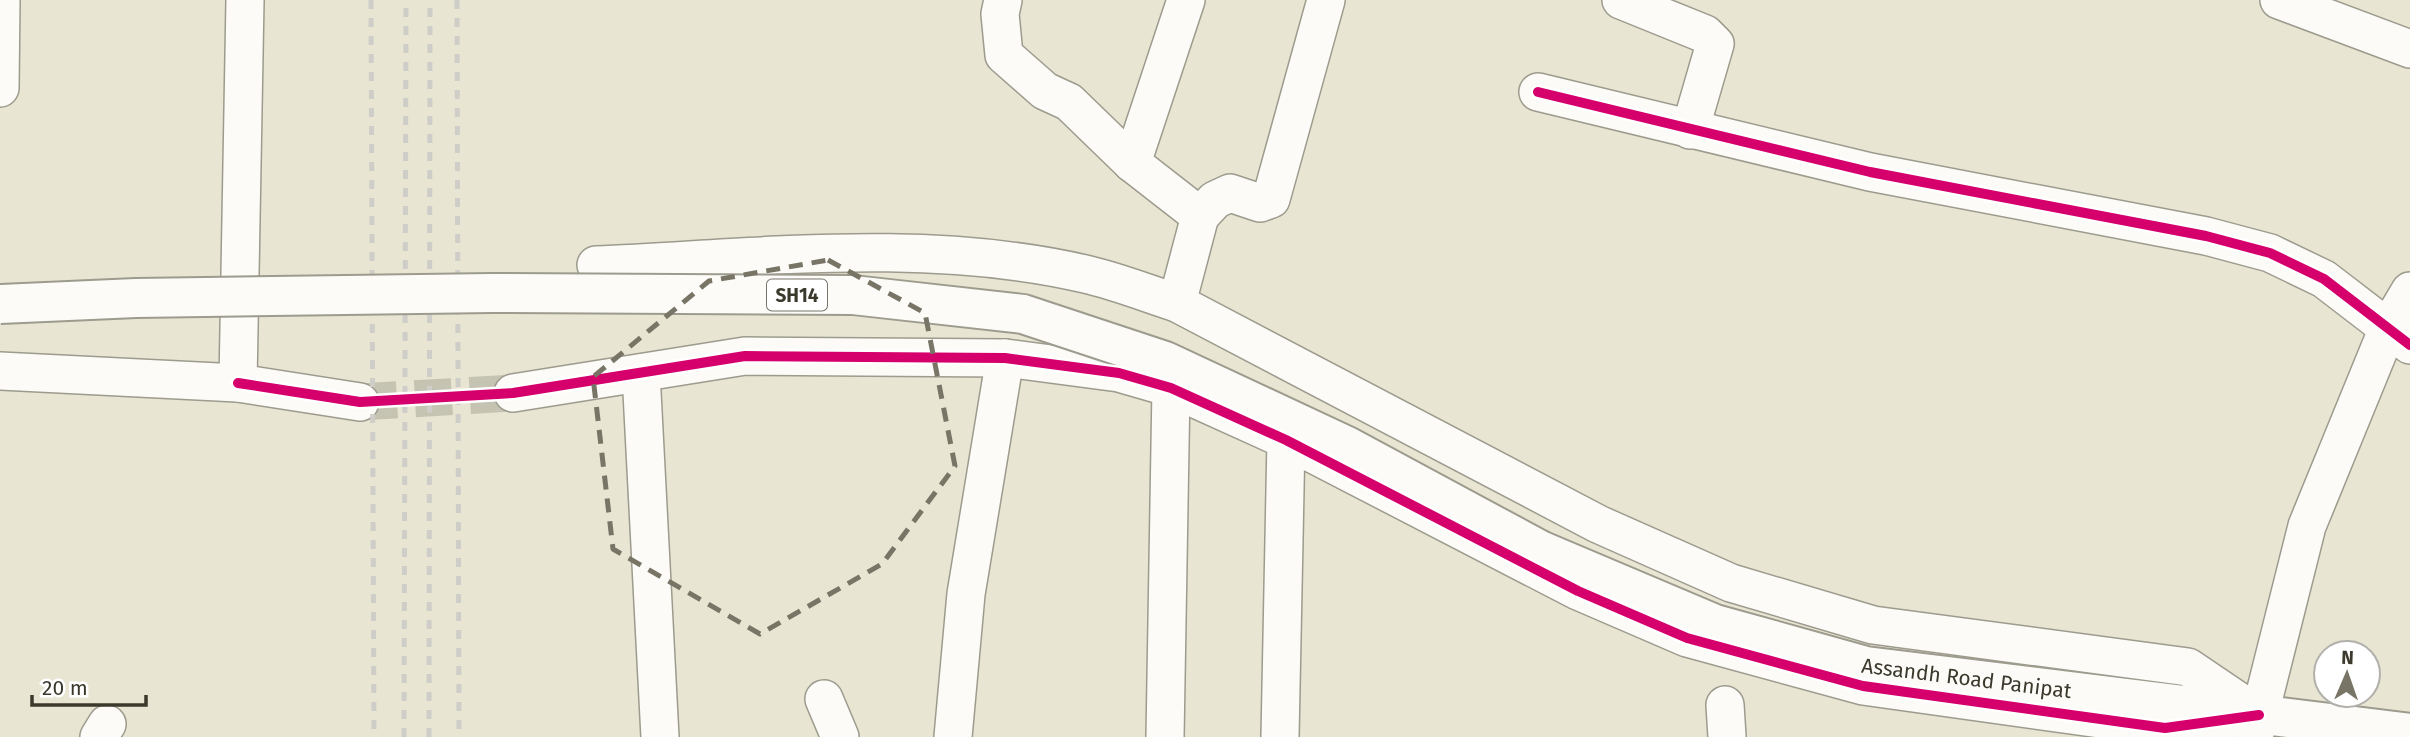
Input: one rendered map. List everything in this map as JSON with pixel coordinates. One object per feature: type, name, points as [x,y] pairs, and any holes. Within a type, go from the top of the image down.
[{"type":"main road","name":"Assandh Road Panipat","points":[[0,304],[136,298],[492,293],[853,295],[1023,314],[1165,362],[1347,446],[1541,550],[1715,624],[1866,666],[2257,726],[2410,733]]},
{"type":"street","points":[[0,88],[1,0]]},
{"type":"street","points":[[238,383],[245,0]]},
{"type":"street","points":[[1003,0],[1000,14],[1004,55],[1045,91],[1069,102],[1132,163],[1200,216]]},
{"type":"street","points":[[1132,163],[1186,0]]},
{"type":"street","points":[[1177,303],[1200,216],[1215,200],[1230,193],[1260,203],[1271,199],[1326,0]]},
{"type":"street","points":[[1621,0],[1705,34],[1714,44],[1716,50],[1690,130]]},
{"type":"street","points":[[2279,0],[2410,48]]},
{"type":"street","points":[[1538,92],[1870,172],[2206,236],[2270,253],[2324,279],[2399,337]]},
{"type":"street","points":[[596,265],[887,251],[1001,260],[1085,274],[1177,303],[1598,524],[1731,583],[1873,625],[2188,667],[2257,726]]},
{"type":"street","points":[[2257,726],[2307,526],[2399,337],[2410,291]]},
{"type":"street","points":[[513,393],[745,356],[1005,358],[1119,373],[1171,388],[1286,440],[1578,590],[1687,638],[1863,686],[2165,728],[2257,726]]},
{"type":"street","points":[[953,737],[966,594],[1005,358]]},
{"type":"street","points":[[0,371],[238,383],[360,402]]},
{"type":"street","points":[[641,373],[660,737]]},
{"type":"street","points":[[1165,737],[1171,388]]},
{"type":"street","points":[[1280,737],[1286,440]]},
{"type":"street","points":[[824,699],[840,737]]},
{"type":"highlighted area","points":[[828,260],[925,313],[955,466],[882,564],[760,634],[613,549],[593,377],[709,281]]},
{"type":"tunnel","points":[[360,402],[513,393]]},
{"type":"railway","points":[[371,0],[374,737]]},
{"type":"railway","points":[[404,737],[406,0]]},
{"type":"railway","points":[[429,737],[430,0]]},
{"type":"railway","points":[[457,0],[459,737]]},
{"type":"cycle path","points":[[1538,92],[1870,172],[2206,236],[2270,253],[2324,279],[2410,345]]},
{"type":"cycle path","points":[[238,383],[360,402],[513,393],[745,356],[1005,358],[1119,373],[1171,388],[1286,440],[1578,591],[1687,638],[1863,686],[2165,728],[2259,715]]}]
